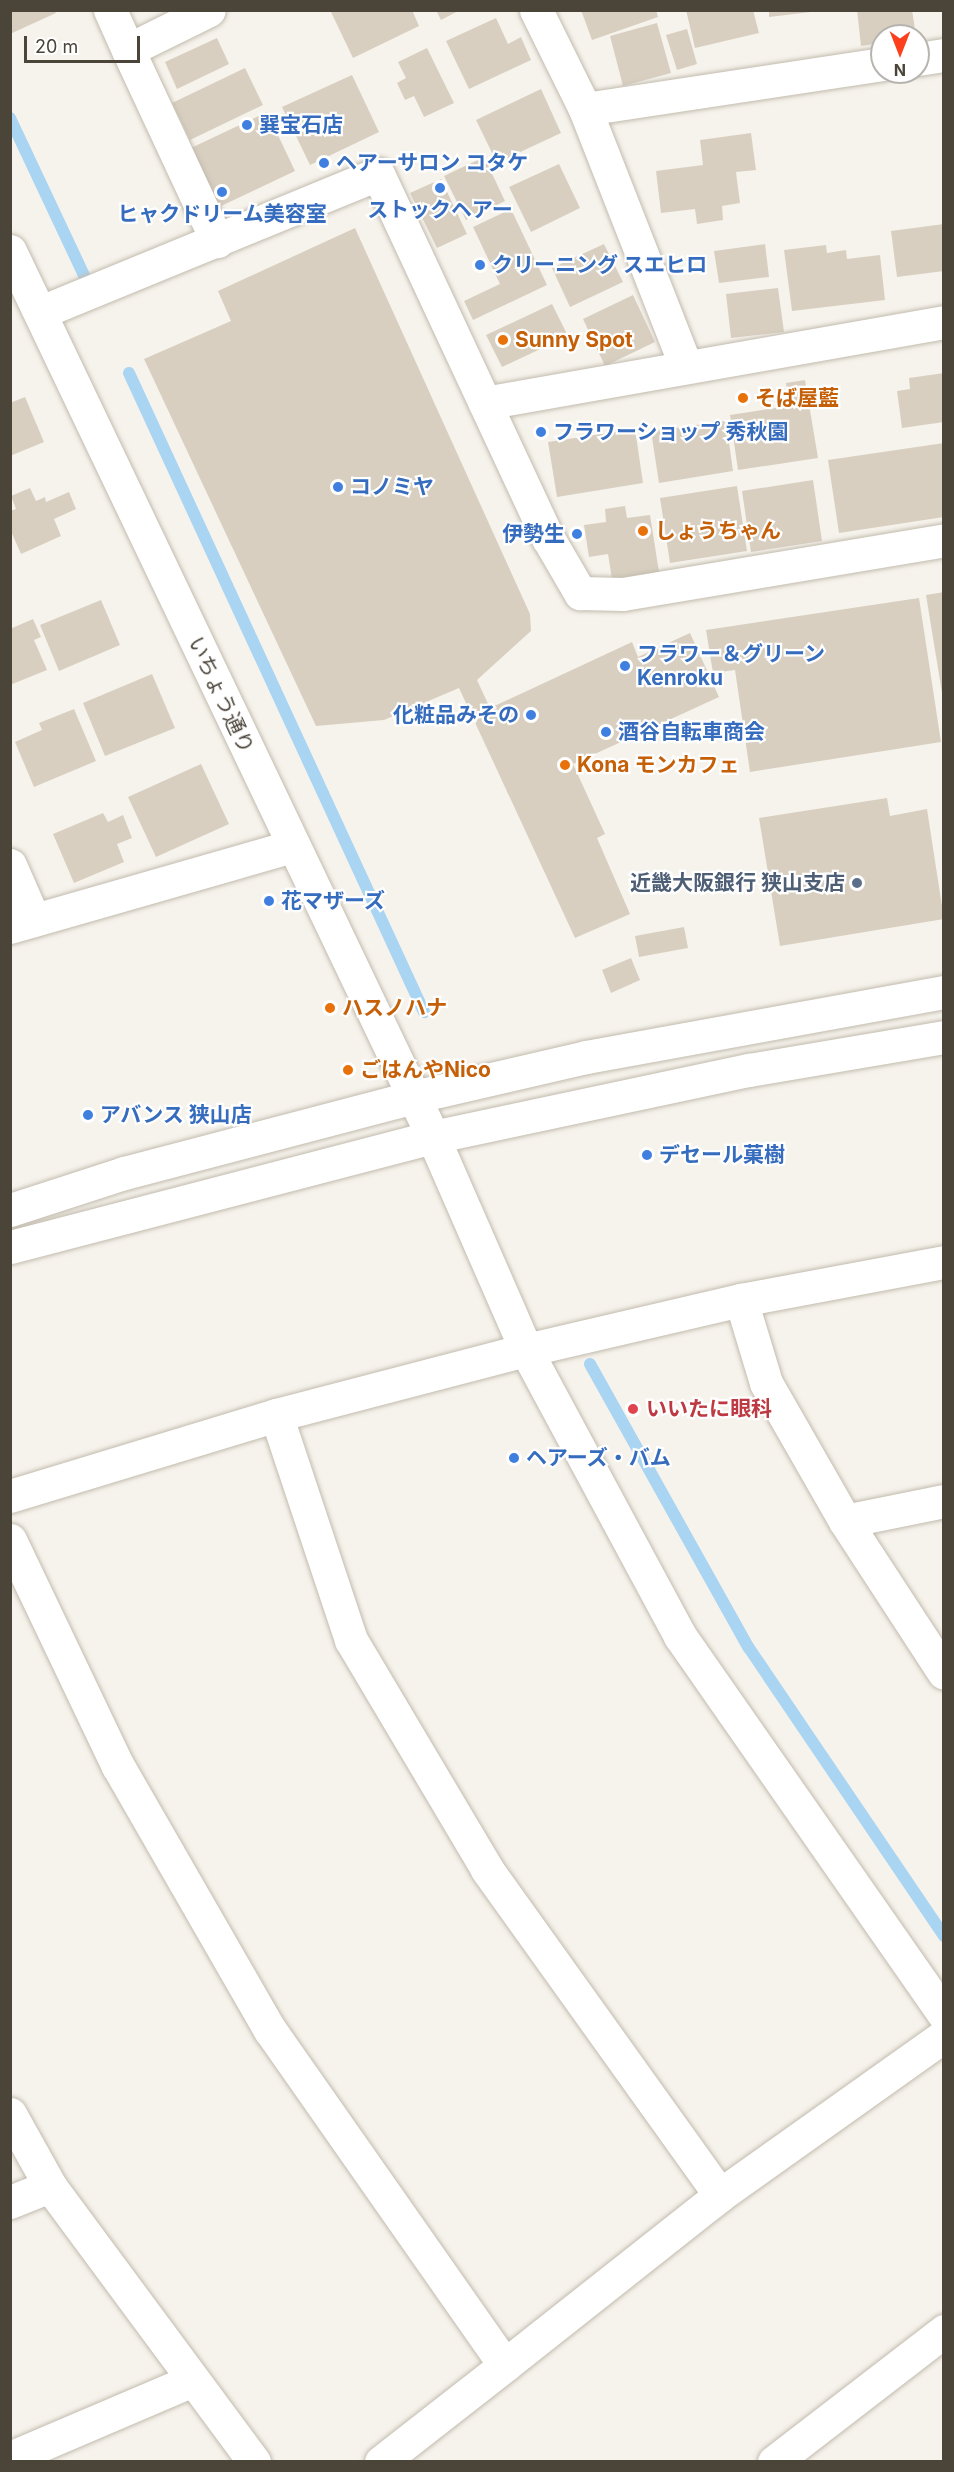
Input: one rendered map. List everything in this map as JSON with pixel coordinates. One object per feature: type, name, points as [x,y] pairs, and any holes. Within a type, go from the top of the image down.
[{"type":"street","points":[[110,10],[217,241]]},
{"type":"street","points":[[128,50],[209,10]]},
{"type":"street","points":[[536,10],[585,109],[685,364]]},
{"type":"street","points":[[585,109],[870,66]]},
{"type":"street","points":[[41,312],[378,174],[548,538],[580,593],[623,594],[944,540]]},
{"type":"street","name":"いちょう通り","points":[[10,251],[41,312],[292,846],[433,1137],[526,1350],[680,1636],[944,2015]]},
{"type":"street","points":[[484,403],[685,364],[944,322]]},
{"type":"street","points":[[10,865],[22,924],[292,846]]},
{"type":"street","points":[[10,1210],[124,1173],[413,1096],[586,1057],[944,992]]},
{"type":"street","points":[[10,1247],[433,1137],[749,1070],[944,1037]]},
{"type":"street","points":[[10,1496],[276,1415],[526,1350],[741,1300],[944,1262]]},
{"type":"street","points":[[741,1300],[766,1383],[845,1521],[931,1634],[944,1673]]},
{"type":"street","points":[[276,1415],[351,1640],[487,1869],[720,2195]]},
{"type":"street","points":[[845,1521],[944,1501]]},
{"type":"street","points":[[10,1540],[118,1766],[270,2030],[505,2365]]},
{"type":"street","points":[[381,2462],[720,2195],[944,2036]]},
{"type":"street","points":[[10,2114],[50,2186],[254,2462]]},
{"type":"street","points":[[10,2202],[50,2186]]},
{"type":"street","points":[[774,2462],[944,2331]]},
{"type":"street","points":[[10,2458],[193,2380]]},
{"type":"building","points":[[10,10],[54,10],[56,13],[10,34]]},
{"type":"building","points":[[330,10],[412,10],[419,26],[353,58]]},
{"type":"building","points":[[436,10],[460,10],[441,20]]},
{"type":"building","points":[[581,10],[656,10],[658,17],[592,40]]},
{"type":"building","points":[[686,10],[753,10],[759,33],[695,48]]},
{"type":"building","points":[[769,10],[811,10],[811,12],[769,17]]},
{"type":"building","points":[[857,10],[912,10],[914,24],[870,24],[870,45],[861,46]]},
{"type":"building","points":[[496,18],[508,44],[521,37],[531,60],[469,89],[446,41]]},
{"type":"building","points":[[657,23],[671,73],[623,86],[610,36]]},
{"type":"building","points":[[687,29],[697,64],[677,70],[666,35]]},
{"type":"building","points":[[217,38],[229,64],[177,89],[165,62]]},
{"type":"building","points":[[427,48],[454,103],[424,117],[414,96],[405,100],[397,83],[406,78],[398,62]]},
{"type":"building","points":[[245,68],[263,105],[190,140],[172,103]]},
{"type":"building","points":[[352,75],[379,132],[310,165],[282,107]]},
{"type":"building","points":[[541,89],[561,133],[497,163],[476,120]]},
{"type":"building","points":[[267,112],[295,171],[219,207],[191,148]]},
{"type":"building","points":[[751,133],[756,170],[736,172],[740,203],[722,206],[723,220],[697,224],[695,209],[661,213],[656,171],[703,165],[700,140]]},
{"type":"building","points":[[484,157],[505,201],[466,220],[444,176]]},
{"type":"building","points":[[559,164],[580,208],[531,232],[509,187]]},
{"type":"building","points":[[441,179],[467,234],[437,248],[410,193]]},
{"type":"building","points":[[511,209],[547,285],[473,320],[464,301],[500,284],[473,227]]},
{"type":"building","points":[[944,224],[944,271],[897,277],[891,231]]},
{"type":"building","name":"コノミヤ","points":[[355,228],[530,614],[531,631],[477,680],[490,708],[632,642],[638,657],[690,633],[719,697],[573,764],[605,834],[597,838],[630,914],[575,938],[459,688],[384,720],[316,726],[144,359],[231,321],[218,291]]},
{"type":"building","points":[[604,244],[623,282],[570,307],[552,268]]},
{"type":"building","points":[[765,244],[769,277],[719,283],[714,251]]},
{"type":"building","points":[[826,245],[827,253],[846,250],[847,259],[880,255],[885,300],[792,311],[784,250]]},
{"type":"building","points":[[778,288],[784,332],[731,338],[726,294]]},
{"type":"building","points":[[633,295],[655,342],[605,366],[583,319]]},
{"type":"building","points":[[552,304],[568,336],[502,367],[486,335]]},
{"type":"building","points":[[944,373],[944,422],[902,428],[897,391],[910,389],[909,378]]},
{"type":"building","points":[[805,380],[818,458],[738,470],[730,415],[789,406],[786,383]]},
{"type":"building","points":[[25,397],[44,442],[10,456],[10,403]]},
{"type":"building","points":[[726,421],[733,471],[659,483],[651,431]]},
{"type":"building","points":[[635,429],[643,483],[557,497],[548,442]]},
{"type":"building","points":[[944,443],[944,517],[839,533],[828,460]]},
{"type":"building","points":[[813,480],[822,541],[751,552],[742,491]]},
{"type":"building","points":[[737,486],[747,551],[670,563],[660,498]]},
{"type":"building","points":[[30,488],[36,501],[45,497],[46,502],[69,492],[76,509],[54,519],[61,536],[21,554],[10,529],[10,511],[16,509],[11,496]]},
{"type":"building","points":[[625,506],[627,518],[650,515],[659,572],[612,579],[608,554],[589,557],[584,525],[606,522],[605,509]]},
{"type":"building","points":[[944,592],[944,692],[942,693],[926,595]]},
{"type":"building","points":[[919,598],[941,742],[750,772],[735,670],[713,673],[706,630]]},
{"type":"building","points":[[101,600],[120,645],[59,671],[40,625]]},
{"type":"building","points":[[33,619],[41,637],[34,640],[47,670],[10,685],[10,629]]},
{"type":"building","points":[[152,674],[175,728],[105,756],[83,703]]},
{"type":"building","points":[[74,709],[96,761],[34,787],[15,742],[42,730],[39,723]]},
{"type":"building","points":[[201,764],[229,824],[156,857],[128,797]]},
{"type":"building","points":[[887,798],[890,816],[927,809],[944,919],[780,946],[759,818]]},
{"type":"building","points":[[103,813],[108,822],[123,815],[132,838],[117,844],[124,862],[74,883],[53,834]]},
{"type":"building","points":[[684,927],[688,948],[639,957],[635,936]]},
{"type":"building","points":[[631,958],[640,980],[611,993],[602,970]]},
{"type":"waterway","points":[[10,118],[84,275]]},
{"type":"waterway","points":[[129,373],[424,1012]]},
{"type":"waterway","points":[[590,1364],[749,1648],[944,1936]]},
{"type":"place","name":"巽宝石店","points":[[247,125]]},
{"type":"place","name":"ヘアーサロン コタケ","points":[[324,163]]},
{"type":"place","name":"ストックヘアー","points":[[440,188]]},
{"type":"place","name":"ヒャクドリーム美容室","points":[[222,192]]},
{"type":"place","name":"クリーニング スエヒロ","points":[[480,265]]},
{"type":"place","name":"Sunny Spot","points":[[503,340]]},
{"type":"place","name":"そば屋藍","points":[[743,398]]},
{"type":"place","name":"フラワーショップ 秀秋園","points":[[541,432]]},
{"type":"place","name":"コノミヤ","points":[[338,487]]},
{"type":"place","name":"しょうちゃん","points":[[643,531]]},
{"type":"place","name":"伊勢生","points":[[577,534]]},
{"type":"place","name":"フラワー＆グリーン Kenroku","points":[[625,666]]},
{"type":"place","name":"化粧品みその","points":[[531,715]]},
{"type":"place","name":"酒谷自転車商会","points":[[606,732]]},
{"type":"place","name":"Kona モンカフェ","points":[[565,765]]},
{"type":"place","name":"近畿大阪銀行 狭山支店","points":[[857,883]]},
{"type":"place","name":"花マザーズ","points":[[269,901]]},
{"type":"place","name":"ハスノハナ","points":[[330,1008]]},
{"type":"place","name":"ごはんやNico","points":[[348,1070]]},
{"type":"place","name":"アバンス 狭山店","points":[[88,1115]]},
{"type":"place","name":"デセール菓樹","points":[[647,1155]]},
{"type":"place","name":"いいたに眼科","points":[[633,1409]]},
{"type":"place","name":"ヘアーズ・バム","points":[[514,1458]]}]
